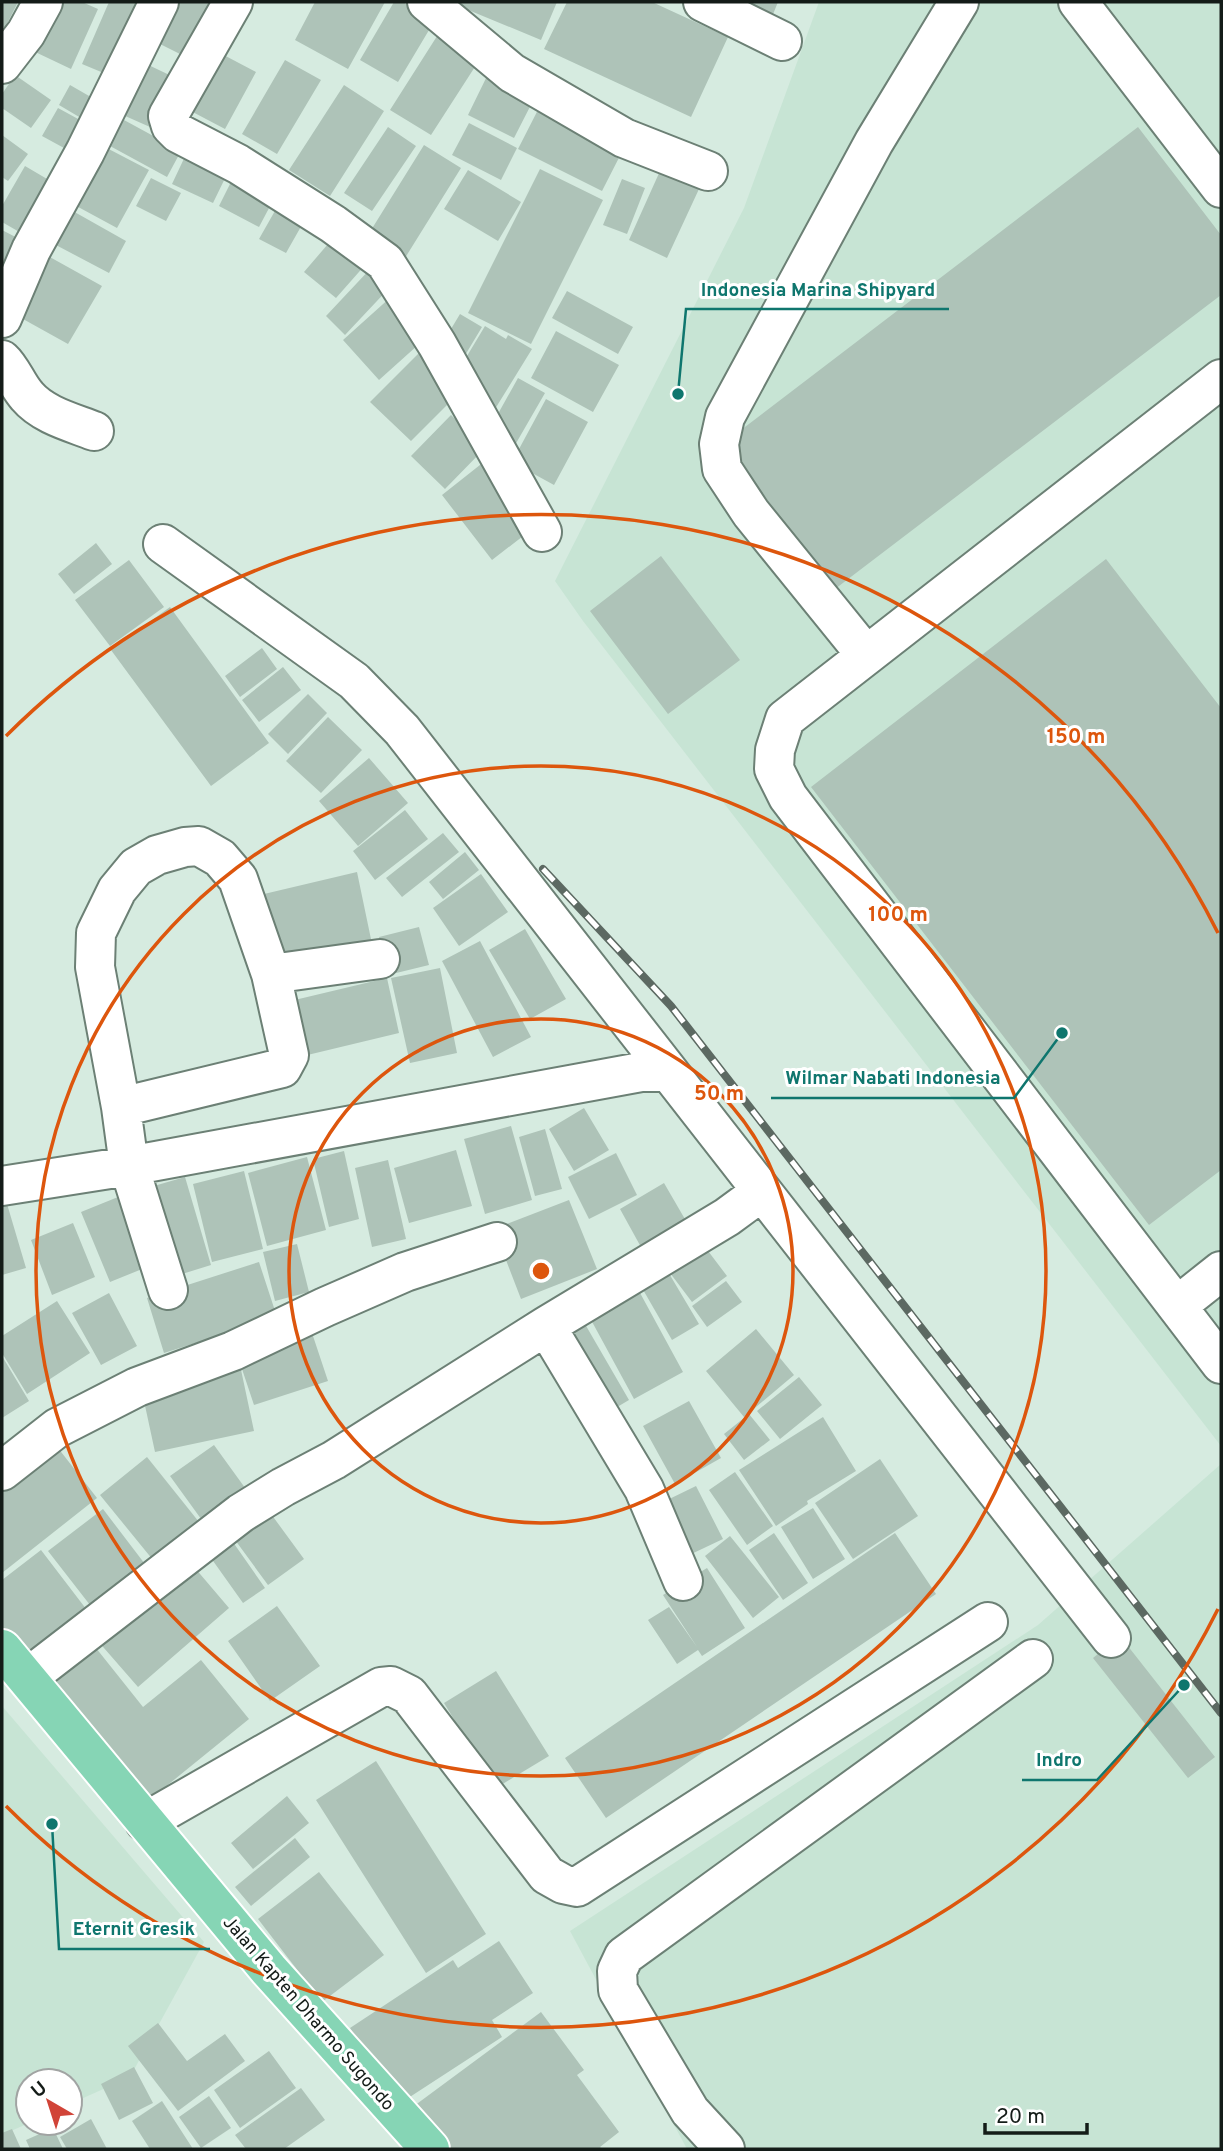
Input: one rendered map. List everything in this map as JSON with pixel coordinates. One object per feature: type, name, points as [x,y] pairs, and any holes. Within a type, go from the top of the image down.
[{"type":"main road","name":"Jalan Kapten Dharmo Sugondo","points":[[2,1649],[269,1970],[425,2147]]},
{"type":"street","points":[[2,64],[26,33],[43,2]]},
{"type":"street","points":[[2,318],[32,250],[85,152],[159,2]]},
{"type":"street","points":[[233,2],[169,116],[171,126],[178,133],[238,164],[332,224],[384,262],[437,344],[542,532]]},
{"type":"street","points":[[427,2],[512,73],[625,138],[708,171]]},
{"type":"street","points":[[703,2],[782,41]]},
{"type":"street","points":[[866,655],[751,513],[722,469],[719,444],[725,417],[861,166],[960,2]]},
{"type":"street","points":[[1078,2],[1221,188]]},
{"type":"street","points":[[2,360],[28,397],[44,410],[94,431]]},
{"type":"street","points":[[1221,379],[785,719],[775,750],[774,769],[788,797],[1221,1364]]},
{"type":"street","points":[[163,544],[354,681],[402,730],[1111,1638]]},
{"type":"street","points":[[121,1107],[282,1068],[289,1055],[271,974],[237,879],[220,858],[199,846],[157,855],[136,867],[117,890],[96,933],[95,967],[129,1166],[168,1290]]},
{"type":"street","points":[[271,974],[380,959]]},
{"type":"street","points":[[2,1186],[129,1166],[641,1072],[667,1072]]},
{"type":"street","points":[[27,1678],[241,1513],[334,1460],[545,1326],[727,1217],[761,1192]]},
{"type":"street","points":[[2,1471],[57,1428],[137,1387],[233,1351],[405,1272],[497,1242]]},
{"type":"street","points":[[1177,1306],[1221,1271]]},
{"type":"street","points":[[545,1326],[644,1489],[683,1581]]},
{"type":"street","points":[[145,1822],[381,1687],[391,1686],[409,1695],[547,1875],[577,1888],[988,1622]]},
{"type":"street","points":[[725,2149],[690,2111],[618,1990],[617,1972],[624,1956],[1033,1659]]},
{"type":"shaded area","points":[[819,2],[1221,2],[1221,1446],[583,621],[555,581],[744,208]]},
{"type":"shaded area","points":[[1221,1464],[1221,2149],[687,2149],[570,1931],[1038,1625]]},
{"type":"shaded area","points":[[2,1706],[204,1942],[130,2077],[84,2098],[84,2067],[14,2067],[14,2130],[2,2135]]},
{"type":"building","points":[[2,2],[18,2],[5,28],[2,27]]},
{"type":"building","points":[[52,2],[82,2],[98,9],[71,69],[31,50]]},
{"type":"building","points":[[109,2],[151,2],[118,79],[82,64]]},
{"type":"building","points":[[170,2],[224,2],[194,61],[150,39]]},
{"type":"building","points":[[315,2],[385,2],[348,69],[295,40]]},
{"type":"building","points":[[394,2],[403,2],[435,20],[398,82],[360,60]]},
{"type":"building","points":[[449,2],[557,2],[541,40]]},
{"type":"building","points":[[567,2],[652,2],[728,37],[691,117],[544,49]]},
{"type":"building","points":[[729,2],[778,2],[769,24]]},
{"type":"building","points":[[439,33],[480,59],[431,135],[390,110]]},
{"type":"building","points":[[218,52],[256,72],[225,129],[187,109]]},
{"type":"building","points":[[138,60],[182,81],[159,131],[114,111]]},
{"type":"building","points":[[285,60],[321,80],[277,154],[242,134]]},
{"type":"building","points":[[490,70],[537,93],[514,138],[468,115]]},
{"type":"building","points":[[15,75],[51,100],[31,128],[2,108],[2,94]]},
{"type":"building","points":[[70,85],[103,104],[91,124],[59,105]]},
{"type":"building","points":[[344,85],[384,111],[330,196],[289,170]]},
{"type":"building","points":[[543,100],[627,142],[602,191],[518,149]]},
{"type":"building","points":[[58,108],[91,126],[75,154],[42,136]]},
{"type":"building","points":[[124,120],[181,151],[167,177],[110,146]]},
{"type":"building","points":[[469,123],[517,148],[501,180],[452,155]]},
{"type":"building","points":[[388,127],[416,146],[372,211],[344,193]]},
{"type":"building","points":[[1138,127],[1221,235],[1221,295],[835,589],[724,443]]},
{"type":"building","points":[[2,135],[28,154],[8,181],[2,177]]},
{"type":"building","points":[[101,145],[149,170],[117,228],[69,202]]},
{"type":"building","points":[[424,145],[461,168],[405,258],[368,235]]},
{"type":"building","points":[[189,148],[230,168],[213,203],[172,184]]},
{"type":"building","points":[[25,166],[59,186],[28,237],[2,222],[2,206]]},
{"type":"building","points":[[540,169],[603,200],[531,344],[468,313]]},
{"type":"building","points":[[468,170],[521,202],[498,241],[444,209]]},
{"type":"building","points":[[660,171],[699,189],[667,258],[629,240]]},
{"type":"building","points":[[236,172],[277,193],[259,227],[219,206]]},
{"type":"building","points":[[151,178],[181,193],[166,221],[136,206]]},
{"type":"building","points":[[622,179],[645,188],[627,234],[603,225]]},
{"type":"building","points":[[280,202],[307,216],[286,253],[259,239]]},
{"type":"building","points":[[71,210],[126,241],[109,273],[54,244]]},
{"type":"building","points":[[2,230],[31,245],[2,301]]},
{"type":"building","points":[[334,237],[366,264],[336,298],[304,272]]},
{"type":"building","points":[[48,256],[102,286],[68,344],[14,314]]},
{"type":"building","points":[[372,267],[392,285],[345,335],[326,316]]},
{"type":"building","points":[[567,291],[633,327],[618,354],[552,318]]},
{"type":"building","points":[[392,296],[428,336],[379,380],[343,340]]},
{"type":"building","points":[[460,314],[482,327],[464,357],[442,344]]},
{"type":"building","points":[[485,326],[506,339],[508,335],[532,349],[495,409],[472,395],[458,371]]},
{"type":"building","points":[[556,331],[619,365],[593,412],[531,378]]},
{"type":"building","points":[[419,353],[459,393],[411,441],[370,402]]},
{"type":"building","points":[[518,378],[545,393],[515,445],[489,430]]},
{"type":"building","points":[[546,399],[588,422],[554,485],[512,462]]},
{"type":"building","points":[[451,415],[485,448],[445,489],[411,456]]},
{"type":"building","points":[[485,461],[536,526],[492,560],[442,495]]},
{"type":"building","points":[[96,543],[112,564],[74,594],[58,574]]},
{"type":"building","points":[[661,556],[740,660],[668,714],[590,611]]},
{"type":"building","points":[[1106,559],[1221,708],[1221,1170],[1149,1225],[811,787]]},
{"type":"building","points":[[129,560],[164,607],[110,646],[75,600]]},
{"type":"building","points":[[170,607],[269,743],[211,786],[111,650]]},
{"type":"building","points":[[262,648],[277,669],[240,697],[225,676]]},
{"type":"building","points":[[283,667],[301,690],[259,722],[242,700]]},
{"type":"building","points":[[308,694],[327,713],[288,754],[268,734]]},
{"type":"building","points":[[328,717],[362,750],[321,793],[286,761]]},
{"type":"building","points":[[369,758],[408,803],[358,846],[319,801]]},
{"type":"building","points":[[405,810],[428,839],[375,880],[353,851]]},
{"type":"building","points":[[443,833],[459,852],[402,897],[386,878]]},
{"type":"building","points":[[465,852],[479,870],[443,899],[429,882]]},
{"type":"building","points":[[357,872],[372,944],[279,964],[264,894]]},
{"type":"building","points":[[481,874],[508,912],[459,946],[433,908]]},
{"type":"building","points":[[419,927],[429,965],[388,975],[379,937]]},
{"type":"building","points":[[525,929],[566,999],[530,1019],[489,950]]},
{"type":"building","points":[[480,941],[531,1037],[493,1057],[442,961]]},
{"type":"building","points":[[440,968],[457,1053],[410,1063],[391,978]]},
{"type":"building","points":[[387,978],[399,1033],[295,1058],[282,1003]]},
{"type":"building","points":[[584,1108],[609,1150],[574,1171],[549,1129]]},
{"type":"building","points":[[511,1126],[532,1200],[485,1214],[464,1139]]},
{"type":"building","points":[[545,1129],[562,1189],[535,1196],[519,1137]]},
{"type":"building","points":[[456,1150],[472,1206],[409,1223],[394,1168]]},
{"type":"building","points":[[344,1151],[359,1219],[329,1227],[313,1159]]},
{"type":"building","points":[[616,1153],[637,1195],[589,1219],[568,1177]]},
{"type":"building","points":[[307,1157],[326,1230],[267,1246],[248,1173]]},
{"type":"building","points":[[388,1160],[406,1239],[372,1247],[355,1168]]},
{"type":"building","points":[[244,1171],[263,1249],[212,1262],[193,1184]]},
{"type":"building","points":[[185,1177],[211,1265],[166,1279],[140,1190]]},
{"type":"building","points":[[664,1183],[693,1233],[647,1258],[620,1209]]},
{"type":"building","points":[[2,1187],[26,1268],[2,1275]]},
{"type":"building","points":[[123,1195],[152,1265],[110,1282],[81,1212]]},
{"type":"building","points":[[569,1200],[597,1269],[521,1299],[494,1229]]},
{"type":"building","points":[[73,1223],[95,1277],[52,1295],[31,1240]]},
{"type":"building","points":[[699,1239],[727,1276],[692,1302],[664,1265],[699,1324],[672,1340],[638,1281]]},
{"type":"building","points":[[297,1244],[309,1292],[275,1301],[263,1252]]},
{"type":"building","points":[[259,1262],[277,1317],[164,1353],[147,1298]]},
{"type":"building","points":[[633,1280],[683,1372],[634,1399],[584,1307]]},
{"type":"building","points":[[726,1281],[742,1302],[707,1327],[692,1306]]},
{"type":"building","points":[[109,1293],[137,1346],[101,1365],[72,1313]]},
{"type":"building","points":[[57,1301],[90,1353],[27,1394],[2,1353],[2,1336]]},
{"type":"building","points":[[578,1312],[629,1400],[602,1416],[551,1328]]},
{"type":"building","points":[[756,1329],[794,1375],[744,1417],[706,1371]]},
{"type":"building","points":[[311,1330],[328,1381],[254,1405],[237,1354]]},
{"type":"building","points":[[2,1356],[29,1401],[2,1418]]},
{"type":"building","points":[[240,1365],[254,1431],[155,1452],[141,1387]]},
{"type":"building","points":[[799,1377],[822,1405],[780,1439],[757,1411]]},
{"type":"building","points":[[689,1401],[721,1458],[675,1484],[643,1426]]},
{"type":"building","points":[[749,1414],[770,1440],[744,1460],[724,1434]]},
{"type":"building","points":[[823,1417],[856,1471],[807,1501],[808,1504],[776,1526],[739,1470]]},
{"type":"building","points":[[51,1439],[97,1498],[2,1573],[2,1478]]},
{"type":"building","points":[[214,1445],[248,1492],[204,1523],[170,1476]]},
{"type":"building","points":[[147,1457],[199,1522],[153,1560],[100,1495]]},
{"type":"building","points":[[880,1459],[918,1516],[853,1559],[815,1503]]},
{"type":"building","points":[[735,1472],[773,1526],[747,1545],[709,1490]]},
{"type":"building","points":[[696,1486],[723,1539],[685,1557],[659,1504]]},
{"type":"building","points":[[263,1503],[304,1559],[268,1585],[227,1529]]},
{"type":"building","points":[[813,1508],[845,1559],[813,1579],[781,1527]]},
{"type":"building","points":[[103,1509],[151,1572],[97,1614],[48,1551]]},
{"type":"building","points":[[774,1533],[808,1583],[783,1600],[749,1550]]},
{"type":"building","points":[[895,1533],[936,1594],[606,1818],[565,1758]]},
{"type":"building","points":[[228,1535],[265,1588],[243,1603],[206,1551]]},
{"type":"building","points":[[730,1536],[779,1597],[753,1618],[705,1556]]},
{"type":"building","points":[[41,1550],[93,1618],[28,1667],[2,1632],[2,1580]]},
{"type":"building","points":[[189,1561],[229,1608],[138,1687],[97,1640]]},
{"type":"building","points":[[707,1568],[745,1628],[702,1656],[698,1650],[677,1664],[648,1620],[669,1607],[697,1647],[663,1595]]},
{"type":"building","points":[[277,1606],[320,1666],[270,1701],[228,1641]]},
{"type":"building","points":[[1120,1636],[1215,1757],[1188,1778],[1093,1658]]},
{"type":"building","points":[[88,1638],[143,1707],[201,1660],[249,1719],[143,1805],[39,1678]]},
{"type":"building","points":[[496,1671],[549,1756],[496,1788],[444,1703]]},
{"type":"building","points":[[376,1761],[486,1934],[426,1973],[316,1800]]},
{"type":"building","points":[[287,1796],[309,1823],[253,1869],[231,1843]]},
{"type":"building","points":[[295,1838],[310,1857],[251,1906],[235,1887]]},
{"type":"building","points":[[319,1872],[384,1955],[322,2002],[258,1919]]},
{"type":"building","points":[[499,1941],[533,1993],[492,2020],[502,2037],[399,2104],[350,2028],[453,1960],[458,1968]]},
{"type":"building","points":[[541,2012],[584,2070],[577,2075],[619,2132],[600,2147],[602,2149],[446,2149],[414,2106]]},
{"type":"building","points":[[158,2023],[187,2061],[225,2034],[245,2061],[178,2111],[128,2046]]},
{"type":"building","points":[[269,2051],[296,2088],[240,2128],[214,2090]]},
{"type":"building","points":[[134,2067],[153,2103],[119,2120],[101,2084]]},
{"type":"building","points":[[301,2088],[325,2120],[284,2149],[246,2149],[235,2135]]},
{"type":"building","points":[[209,2096],[231,2128],[201,2148],[179,2117]]},
{"type":"building","points":[[162,2101],[193,2149],[150,2149],[132,2121]]},
{"type":"building","points":[[91,2119],[107,2149],[67,2149],[60,2137],[84,2137],[84,2123]]},
{"type":"building","points":[[12,2129],[21,2149],[2,2149],[2,2133]]},
{"type":"building","points":[[33,2137],[57,2137],[63,2149],[30,2149],[26,2140]]},
{"type":"railway","points":[[543,869],[671,1006],[1221,1713]]},
{"type":"place","name":"Indonesia Marina Shipyard","points":[[678,394]]},
{"type":"place","name":"Wilmar Nabati Indonesia","points":[[1062,1033]]},
{"type":"place","name":"Indro","points":[[1184,1685]]},
{"type":"place","name":"Eternit Gresik","points":[[52,1824]]}]
